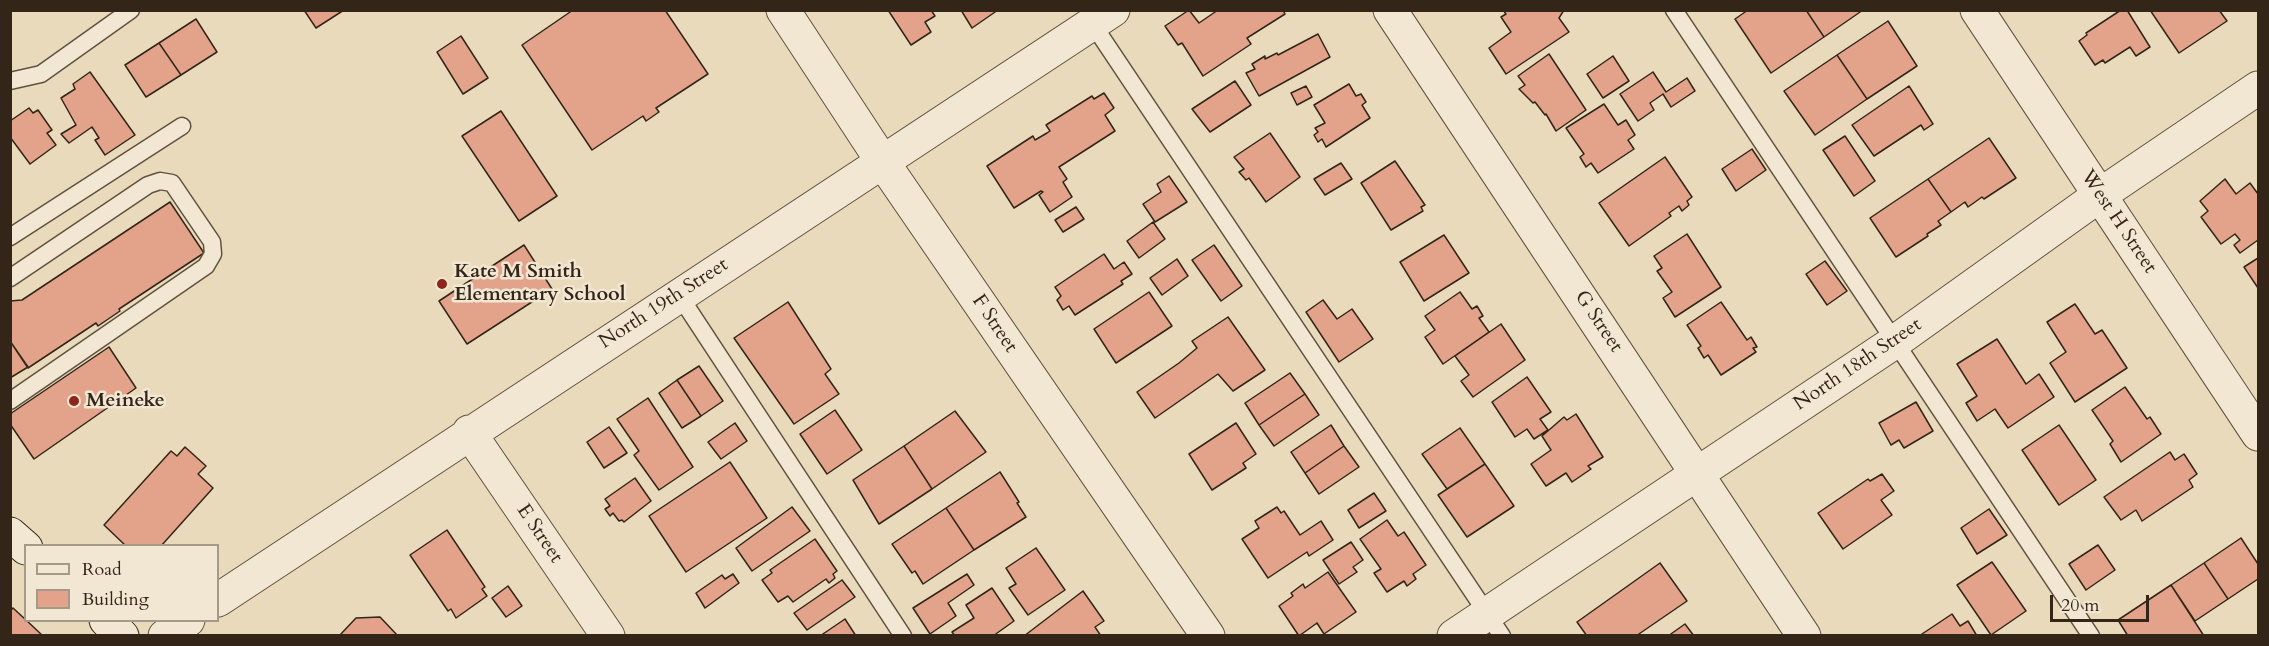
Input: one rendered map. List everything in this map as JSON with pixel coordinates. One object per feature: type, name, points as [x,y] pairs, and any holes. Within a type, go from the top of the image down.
[{"type":"street","name":"F Street","points":[[783,10],[882,161],[1208,636]]},
{"type":"street","name":"G Street","points":[[1390,10],[1698,472],[1804,636]]},
{"type":"street","name":"West H Street","points":[[1977,10],[2259,434]]},
{"type":"street","name":"North 19th Street","points":[[219,599],[882,161],[1096,15]]},
{"type":"street","name":"North 18th Street","points":[[1454,636],[1494,624],[1698,472],[1896,341],[2100,195],[2259,88]]},
{"type":"street","name":"E Street","points":[[470,432],[608,636]]},
{"type":"street","points":[[10,534],[24,546]]},
{"type":"street","points":[[107,622],[122,636]]},
{"type":"street","points":[[165,636],[186,622]]},
{"type":"lane","points":[[10,81],[41,74],[131,10]]},
{"type":"lane","points":[[1674,10],[2091,636]]},
{"type":"lane","points":[[1096,15],[1494,624]]},
{"type":"lane","points":[[10,237],[182,126]]},
{"type":"lane","points":[[10,278],[148,185],[160,181],[172,183],[212,242],[213,254],[206,266],[10,401]]},
{"type":"lane","points":[[679,295],[903,636]]},
{"type":"building","points":[[304,10],[344,10],[316,28]]},
{"type":"building","points":[[573,10],[665,10],[708,74],[656,108],[659,112],[646,121],[643,116],[592,150],[522,45]]},
{"type":"building","points":[[888,10],[931,10],[935,16],[925,22],[931,32],[911,45]]},
{"type":"building","points":[[961,10],[998,10],[972,28]]},
{"type":"building","points":[[1189,10],[1199,23],[1218,10],[1283,10],[1285,14],[1247,38],[1251,44],[1203,76],[1182,43],[1178,45],[1165,26]]},
{"type":"building","points":[[1503,10],[1564,10],[1559,18],[1569,32],[1506,74],[1489,48],[1511,32],[1501,17],[1506,14]]},
{"type":"building","points":[[1748,10],[1806,10],[1824,37],[1771,73],[1735,19]]},
{"type":"building","points":[[1806,10],[1863,10],[1824,37]]},
{"type":"building","points":[[2121,10],[2127,10],[2150,47],[2136,56],[2130,47],[2105,63],[2103,60],[2095,65],[2079,41],[2087,35],[2086,33]]},
{"type":"building","points":[[2150,10],[2219,10],[2227,21],[2179,53]]},
{"type":"building","points":[[196,19],[217,52],[181,75],[159,43]]},
{"type":"building","points":[[1888,21],[1917,66],[1867,99],[1837,55]]},
{"type":"building","points":[[1318,34],[1330,57],[1259,96],[1246,73],[1255,69],[1252,64],[1265,56],[1265,59],[1277,53],[1278,55]]},
{"type":"building","points":[[461,36],[488,78],[463,94],[437,52]]},
{"type":"building","points":[[159,43],[181,75],[146,97],[125,65]]},
{"type":"building","points":[[1549,54],[1586,110],[1556,131],[1546,114],[1519,89],[1525,85],[1518,76]]},
{"type":"building","points":[[1837,55],[1867,99],[1815,135],[1784,91]]},
{"type":"building","points":[[1613,56],[1629,81],[1603,98],[1587,74]]},
{"type":"building","points":[[90,72],[135,135],[105,155],[95,140],[99,138],[92,127],[69,143],[61,134],[76,125],[61,98],[75,89],[73,84]]},
{"type":"building","points":[[1653,72],[1666,92],[1687,78],[1695,91],[1671,107],[1663,94],[1650,103],[1654,110],[1638,121],[1620,94]]},
{"type":"building","points":[[1235,81],[1251,105],[1210,132],[1192,109]]},
{"type":"building","points":[[1349,84],[1356,96],[1361,94],[1366,102],[1362,105],[1370,118],[1326,147],[1322,139],[1318,142],[1314,135],[1318,132],[1315,128],[1325,123],[1314,105]]},
{"type":"building","points":[[1306,86],[1312,97],[1297,105],[1291,93]]},
{"type":"building","points":[[1909,86],[1933,124],[1924,130],[1921,125],[1874,156],[1852,125]]},
{"type":"building","points":[[1104,93],[1114,108],[1105,115],[1115,131],[1059,167],[1067,179],[1063,182],[1072,197],[1050,212],[1039,195],[1043,192],[1041,191],[1014,208],[987,166],[1033,136],[1035,140],[1050,131],[1046,125],[1092,96],[1094,99]]},
{"type":"building","points":[[1604,104],[1618,125],[1626,120],[1635,135],[1628,140],[1634,149],[1598,173],[1591,163],[1586,167],[1580,157],[1584,154],[1566,128]]},
{"type":"building","points":[[29,108],[33,113],[38,110],[52,130],[47,133],[56,145],[30,164],[10,137],[10,121]]},
{"type":"building","points":[[501,111],[557,196],[519,221],[462,136]]},
{"type":"building","points":[[1270,133],[1300,177],[1266,202],[1249,178],[1246,180],[1239,172],[1244,169],[1234,157]]},
{"type":"building","points":[[1845,136],[1875,181],[1854,196],[1823,150]]},
{"type":"building","points":[[1989,138],[2016,178],[1984,199],[1982,197],[1968,207],[1965,202],[1951,212],[1928,179]]},
{"type":"building","points":[[1752,149],[1766,170],[1736,191],[1722,169]]},
{"type":"building","points":[[1665,157],[1692,197],[1687,201],[1689,205],[1682,211],[1679,206],[1669,213],[1671,216],[1629,246],[1599,203]]},
{"type":"building","points":[[1395,161],[1425,205],[1421,207],[1423,211],[1391,230],[1361,183]]},
{"type":"building","points":[[1341,163],[1352,179],[1325,195],[1314,179]]},
{"type":"building","points":[[1169,176],[1187,202],[1155,222],[1143,204],[1161,192],[1157,184]]},
{"type":"building","points":[[1928,179],[1951,212],[1938,221],[1941,225],[1927,234],[1928,236],[1896,257],[1870,218]]},
{"type":"building","points":[[2225,179],[2236,194],[2250,183],[2258,194],[2258,240],[2240,253],[2234,245],[2240,240],[2235,234],[2221,244],[2201,217],[2208,211],[2200,201]]},
{"type":"building","points":[[170,202],[204,253],[119,309],[120,311],[98,326],[96,323],[28,368],[10,341],[10,301],[22,300]]},
{"type":"building","points":[[1076,207],[1084,219],[1063,232],[1055,220]]},
{"type":"building","points":[[1153,222],[1165,239],[1139,258],[1127,241]]},
{"type":"building","points":[[1687,234],[1721,287],[1675,317],[1663,298],[1672,292],[1657,271],[1662,268],[1654,256]]},
{"type":"building","points":[[1444,235],[1469,273],[1424,301],[1400,262]]},
{"type":"building","points":[[524,245],[552,289],[467,344],[439,301]]},
{"type":"building","points":[[1214,245],[1242,286],[1221,301],[1192,260]]},
{"type":"building","points":[[1104,254],[1114,269],[1124,262],[1132,274],[1121,281],[1123,284],[1075,315],[1069,306],[1063,310],[1057,300],[1061,296],[1055,287]]},
{"type":"building","points":[[2258,258],[2258,288],[2244,267]]},
{"type":"building","points":[[1177,259],[1188,276],[1162,295],[1150,278]]},
{"type":"building","points":[[1825,261],[1847,291],[1827,305],[1806,274]]},
{"type":"building","points":[[1149,292],[1172,326],[1116,363],[1094,329]]},
{"type":"building","points":[[1460,292],[1472,309],[1477,306],[1483,316],[1479,318],[1489,332],[1443,364],[1425,337],[1435,330],[1425,316]]},
{"type":"building","points":[[1323,300],[1337,319],[1352,309],[1373,339],[1339,362],[1306,312]]},
{"type":"building","points":[[788,302],[831,369],[825,374],[839,394],[794,424],[734,338]]},
{"type":"building","points":[[1721,302],[1747,340],[1751,337],[1757,347],[1753,348],[1756,352],[1721,375],[1708,355],[1704,358],[1698,348],[1701,346],[1687,325]]},
{"type":"building","points":[[2075,304],[2095,334],[2102,330],[2127,368],[2075,402],[2050,363],[2066,352],[2047,322]]},
{"type":"building","points":[[1228,317],[1265,370],[1233,391],[1218,374],[1155,418],[1137,392],[1197,348],[1192,341]]},
{"type":"building","points":[[1501,324],[1525,360],[1473,397],[1461,381],[1469,375],[1455,356]]},
{"type":"building","points":[[1997,339],[2026,384],[2039,374],[2054,397],[2008,428],[1995,409],[1977,421],[1966,403],[1977,396],[1957,364]]},
{"type":"building","points":[[10,341],[28,367],[10,378]]},
{"type":"building","name":"Meineke","points":[[109,347],[136,388],[34,459],[10,424],[10,414]]},
{"type":"building","points":[[699,366],[723,401],[701,416],[677,380]]},
{"type":"building","points":[[1290,373],[1305,394],[1259,425],[1245,403]]},
{"type":"building","points":[[1527,377],[1551,412],[1540,419],[1548,430],[1534,439],[1527,429],[1515,437],[1492,402]]},
{"type":"building","points":[[677,380],[701,416],[682,428],[659,393]]},
{"type":"building","points":[[2125,387],[2147,419],[2150,417],[2161,434],[2121,462],[2110,444],[2113,441],[2092,410]]},
{"type":"building","points":[[1305,394],[1319,415],[1274,446],[1259,425]]},
{"type":"building","points":[[648,398],[693,467],[659,490],[634,455],[639,451],[617,419]]},
{"type":"building","points":[[1916,402],[1933,431],[1904,448],[1899,440],[1891,445],[1879,423]]},
{"type":"building","points":[[835,410],[862,450],[827,474],[800,434]]},
{"type":"building","points":[[955,411],[986,452],[932,489],[904,446]]},
{"type":"building","points":[[1576,414],[1603,457],[1588,466],[1591,469],[1572,482],[1566,473],[1546,486],[1531,464],[1551,450],[1542,436],[1564,417],[1567,420]]},
{"type":"building","points":[[735,423],[747,441],[721,459],[708,442]]},
{"type":"building","points":[[1236,423],[1256,454],[1243,463],[1246,468],[1212,490],[1189,454]]},
{"type":"building","points":[[1331,425],[1344,446],[1305,473],[1291,452]]},
{"type":"building","points":[[2059,425],[2096,480],[2059,505],[2022,450]]},
{"type":"building","points":[[609,427],[627,453],[604,468],[587,442]]},
{"type":"building","points":[[1460,428],[1485,464],[1447,489],[1422,454]]},
{"type":"building","points":[[904,446],[932,489],[879,524],[853,480]]},
{"type":"building","points":[[1344,446],[1359,467],[1319,494],[1305,473]]},
{"type":"building","points":[[185,447],[206,466],[198,474],[213,488],[163,544],[124,544],[104,525],[171,451],[177,456]]},
{"type":"building","points":[[2170,452],[2175,460],[2184,454],[2197,474],[2189,480],[2193,487],[2142,521],[2136,510],[2121,520],[2104,497]]},
{"type":"building","points":[[730,462],[767,518],[686,572],[649,516]]},
{"type":"building","points":[[1485,464],[1514,506],[1467,537],[1438,495]]},
{"type":"building","points":[[1000,472],[1026,517],[974,550],[946,508]]},
{"type":"building","points":[[1882,474],[1894,491],[1881,500],[1892,515],[1843,549],[1818,513],[1868,479],[1870,481]]},
{"type":"building","points":[[635,478],[651,501],[624,522],[619,521],[613,513],[610,516],[605,509],[610,506],[605,499]]},
{"type":"building","points":[[1374,493],[1386,511],[1359,528],[1348,510]]},
{"type":"building","points":[[792,507],[810,531],[752,571],[736,548]]},
{"type":"building","points":[[1277,507],[1281,513],[1284,511],[1300,535],[1321,521],[1333,540],[1309,556],[1307,552],[1268,578],[1242,539],[1259,528],[1255,521]]},
{"type":"building","points":[[946,508],[974,550],[923,584],[915,571],[912,573],[892,544]]},
{"type":"building","points":[[1989,509],[2007,535],[1977,554],[1961,528]]},
{"type":"building","points":[[1387,520],[1398,536],[1404,532],[1426,565],[1413,574],[1416,579],[1407,586],[1404,581],[1387,592],[1374,573],[1381,569],[1360,539]]},
{"type":"building","points":[[447,530],[485,587],[482,589],[487,596],[456,618],[451,609],[448,611],[410,555]]},
{"type":"building","points":[[2241,538],[2258,564],[2258,579],[2228,599],[2204,563]]},
{"type":"building","points":[[815,539],[837,571],[833,574],[835,578],[829,583],[826,579],[793,602],[788,596],[778,602],[762,580],[772,573],[770,570]]},
{"type":"building","points":[[1351,542],[1363,560],[1353,567],[1357,572],[1339,584],[1323,560]]},
{"type":"building","points":[[2098,545],[2115,570],[2086,590],[2069,564]]},
{"type":"building","points":[[1036,548],[1065,590],[1028,615],[1009,588],[1016,584],[1006,568]]},
{"type":"building","points":[[1992,562],[2026,611],[1991,635],[1957,585]]},
{"type":"building","points":[[1660,563],[1687,601],[1636,636],[1587,636],[1577,622]]},
{"type":"building","points":[[2204,563],[2228,599],[2195,621],[2171,585]]},
{"type":"building","points":[[1328,572],[1356,612],[1324,634],[1317,623],[1299,636],[1279,606],[1293,596],[1291,593],[1303,584],[1305,588]]},
{"type":"building","points":[[733,574],[739,583],[705,608],[696,593],[722,575],[725,579]]},
{"type":"building","points":[[967,574],[974,585],[948,603],[956,616],[930,634],[913,608]]},
{"type":"building","points":[[842,580],[855,597],[807,630],[794,613]]},
{"type":"building","points":[[2171,585],[2204,636],[2128,636],[2118,620]]},
{"type":"building","points":[[508,586],[522,606],[506,617],[492,598]]},
{"type":"building","points":[[992,588],[1014,621],[993,636],[955,636],[952,632],[974,618],[966,605]]},
{"type":"building","points":[[1083,591],[1104,621],[1095,627],[1101,636],[1024,636]]},
{"type":"building","points":[[13,608],[24,618],[24,622],[28,622],[43,636],[13,636],[10,633],[10,611]]},
{"type":"building","points":[[1952,614],[1960,626],[1968,621],[1977,636],[1919,636]]},
{"type":"building","points":[[380,617],[398,636],[339,636],[356,618]]},
{"type":"building","points":[[845,619],[856,636],[820,636]]},
{"type":"building","points":[[1685,624],[1694,636],[1668,636]]},
{"type":"place","name":"Kate M Smith Elementary School","points":[[442,284]]},
{"type":"place","name":"Meineke","points":[[74,401]]}]
